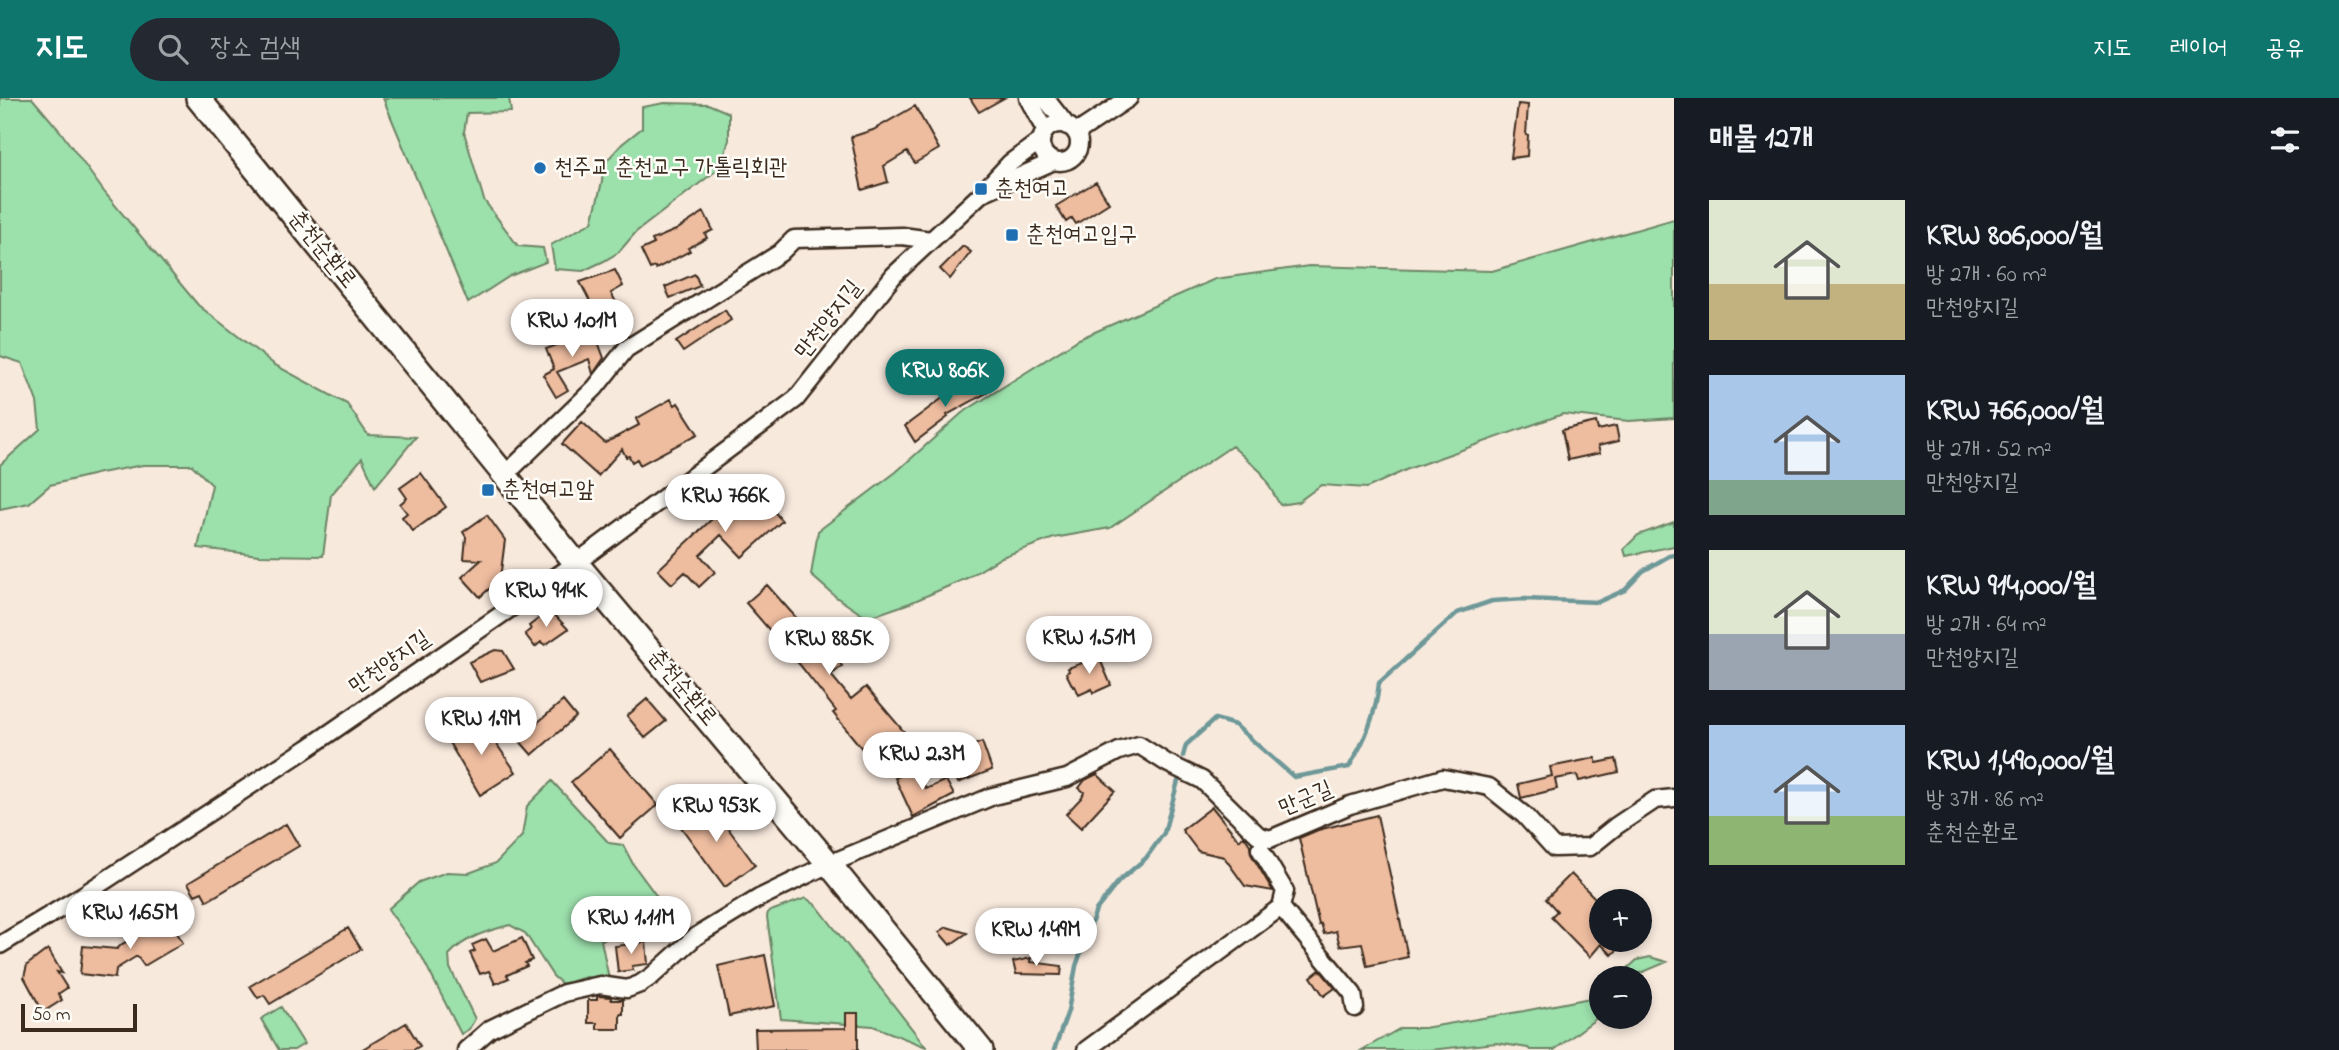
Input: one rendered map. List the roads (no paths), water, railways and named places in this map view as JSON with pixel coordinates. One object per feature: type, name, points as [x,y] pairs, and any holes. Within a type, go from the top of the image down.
[{"type":"street","name":"춘천순환로","points":[[198,98],[576,563],[830,864],[981,1050]]},
{"type":"street","points":[[1028,98],[1043,136],[1044,154],[1054,161]]},
{"type":"street","points":[[982,193],[1054,161],[1067,160],[1076,152],[1078,139],[1045,98]]},
{"type":"street","points":[[982,193],[1010,163],[1055,124],[1072,129],[1129,98]]},
{"type":"street","name":"만천양지길","points":[[0,946],[83,895],[307,748],[576,563],[796,399],[894,275],[982,193]]},
{"type":"street","points":[[505,475],[595,388],[626,349],[780,253],[794,239],[902,236],[931,240]]},
{"type":"street","name":"만군길","points":[[830,864],[993,796],[1067,778],[1119,751],[1139,745],[1167,763],[1202,779],[1258,835],[1270,839],[1350,805],[1443,778],[1489,787],[1524,816],[1554,848],[1590,847],[1655,800],[1674,797]]},
{"type":"street","points":[[1086,1050],[1281,907],[1285,891],[1260,849]]},
{"type":"street","points":[[466,1050],[490,1029],[564,993],[600,985],[627,989],[640,984],[695,937],[759,898],[830,864]]},
{"type":"street","points":[[1281,907],[1353,994],[1355,1008]]},
{"type":"waterway","points":[[1183,756],[1186,745],[1215,719],[1235,725],[1294,777],[1349,767],[1369,727],[1379,683],[1457,613],[1492,601],[1525,599],[1598,602],[1625,590],[1643,571],[1674,555]]},
{"type":"waterway","points":[[1054,1050],[1068,1011],[1076,966],[1096,910],[1119,881],[1146,858],[1164,833],[1178,781]]},
{"type":"place","name":"천주교 춘천교구 가톨릭회관","points":[[540,168]]},
{"type":"place","name":"춘천여고","points":[[981,189]]},
{"type":"place","name":"춘천여고입구","points":[[1012,235]]},
{"type":"place","name":"춘천여고앞","points":[[488,490]]}]
